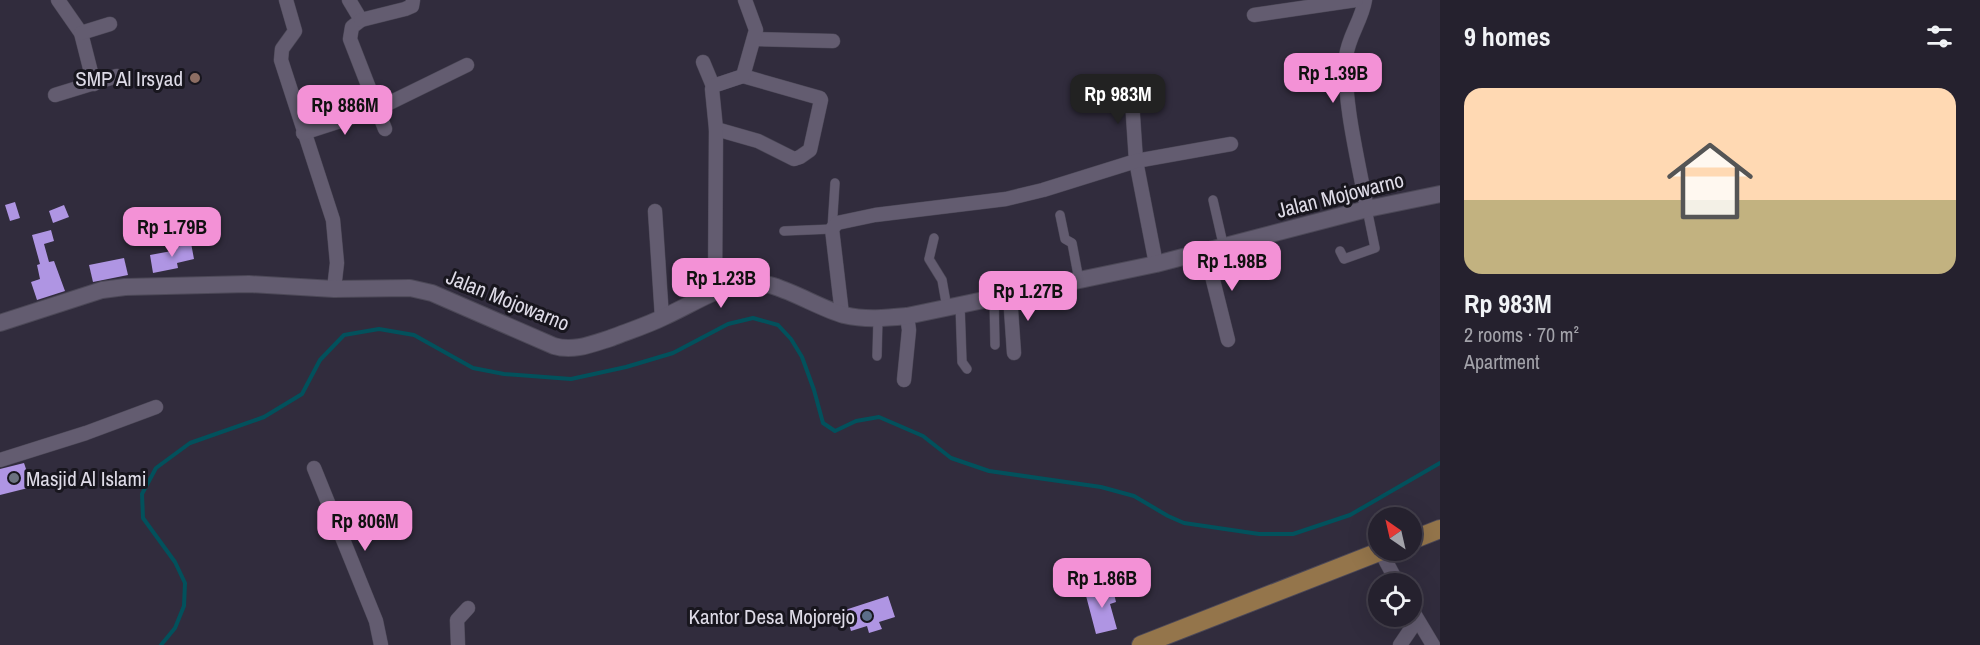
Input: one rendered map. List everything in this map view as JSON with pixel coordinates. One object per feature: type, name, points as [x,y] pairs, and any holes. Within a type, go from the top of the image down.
[{"type":"main road","points":[[1422,536],[1440,529]]},
{"type":"main road","points":[[1141,645],[1190,628],[1368,557]]},
{"type":"street","points":[[58,0],[81,33],[94,84]]},
{"type":"street","points":[[286,0],[295,32],[282,49],[281,60],[333,220],[337,264],[334,290]]},
{"type":"street","points":[[349,0],[361,20]]},
{"type":"street","points":[[386,129],[350,39],[352,27],[361,20],[412,6],[413,0]]},
{"type":"street","points":[[743,76],[754,39],[755,23],[745,0]]},
{"type":"street","points":[[1254,15],[1356,0]]},
{"type":"street","points":[[1340,251],[1344,259],[1376,248],[1348,101],[1346,59],[1349,43],[1362,16],[1365,0]]},
{"type":"street","points":[[81,33],[110,24]]},
{"type":"street","points":[[754,39],[833,42]]},
{"type":"street","points":[[703,62],[713,86],[716,129],[715,292]]},
{"type":"street","points":[[303,133],[377,109],[467,65]]},
{"type":"street","points":[[56,95],[117,76]]},
{"type":"street","points":[[713,86],[743,76],[821,100],[810,150],[794,159],[758,141],[716,129]]},
{"type":"street","points":[[1131,86],[1136,161],[1156,264]]},
{"type":"street","points":[[784,231],[832,229],[837,223],[875,215],[1015,197],[1136,161],[1231,144]]},
{"type":"street","points":[[834,183],[832,229],[843,314]]},
{"type":"street","name":"Jalan Mojowarno","points":[[0,322],[102,290],[125,287],[249,284],[334,290],[419,289],[522,334],[563,349],[581,347],[605,340],[662,318],[715,292],[738,284],[758,282],[843,314],[878,318],[908,316],[1156,264],[1367,209],[1440,194]]},
{"type":"street","points":[[1213,200],[1224,248]]},
{"type":"street","points":[[655,211],[662,318]]},
{"type":"street","points":[[1060,215],[1065,238],[1072,243],[1079,280]]},
{"type":"street","points":[[934,238],[929,259],[942,280],[954,307],[962,362],[967,369]]},
{"type":"street","points":[[1206,252],[1228,340]]},
{"type":"street","points":[[995,345],[1002,296]]},
{"type":"street","points":[[1002,296],[1014,353]]},
{"type":"street","points":[[904,380],[909,330],[908,316]]},
{"type":"street","points":[[877,356],[878,318]]},
{"type":"street","points":[[0,460],[87,433],[156,407]]},
{"type":"street","points":[[314,468],[376,621],[381,645]]},
{"type":"street","points":[[458,645],[458,620],[468,608]]},
{"type":"street","points":[[1422,626],[1433,645]]},
{"type":"street","points":[[1400,645],[1408,627]]},
{"type":"building","points":[[15,202],[20,218],[10,221],[5,205]]},
{"type":"building","points":[[64,205],[69,217],[53,223],[49,211]]},
{"type":"building","points":[[51,230],[54,241],[44,244],[49,262],[54,261],[65,291],[37,300],[31,282],[40,279],[37,265],[40,264],[32,235]]},
{"type":"building","points":[[191,243],[194,259],[177,263],[178,268],[153,273],[150,255],[177,250],[176,247]]},
{"type":"building","points":[[124,258],[128,275],[93,282],[89,265]]},
{"type":"building","name":"Masjid Al Islami","points":[[24,463],[32,487],[0,495],[0,469]]},
{"type":"building","points":[[1112,585],[1116,602],[1110,604],[1117,629],[1096,634],[1085,592]]},
{"type":"building","points":[[888,596],[895,617],[879,622],[882,629],[869,633],[867,626],[851,631],[845,610]]},
{"type":"waterway","points":[[161,645],[175,628],[184,606],[185,583],[175,562],[143,518],[142,494],[156,468],[190,443],[264,417],[302,394],[320,360],[344,335],[379,329],[414,335],[473,368],[504,374],[571,379],[626,367],[673,353],[728,324],[753,318],[778,325],[791,339],[802,357],[823,423],[835,431],[856,421],[879,417],[923,436],[951,458],[989,471],[1101,487],[1134,496],[1184,523],[1259,534],[1293,534],[1350,515],[1440,463]]},
{"type":"place","name":"SMP Al Irsyad","points":[[195,78]]},
{"type":"place","name":"Masjid Al Islami","points":[[14,478]]},
{"type":"place","name":"Kantor Desa Mojorejo","points":[[867,616]]}]
